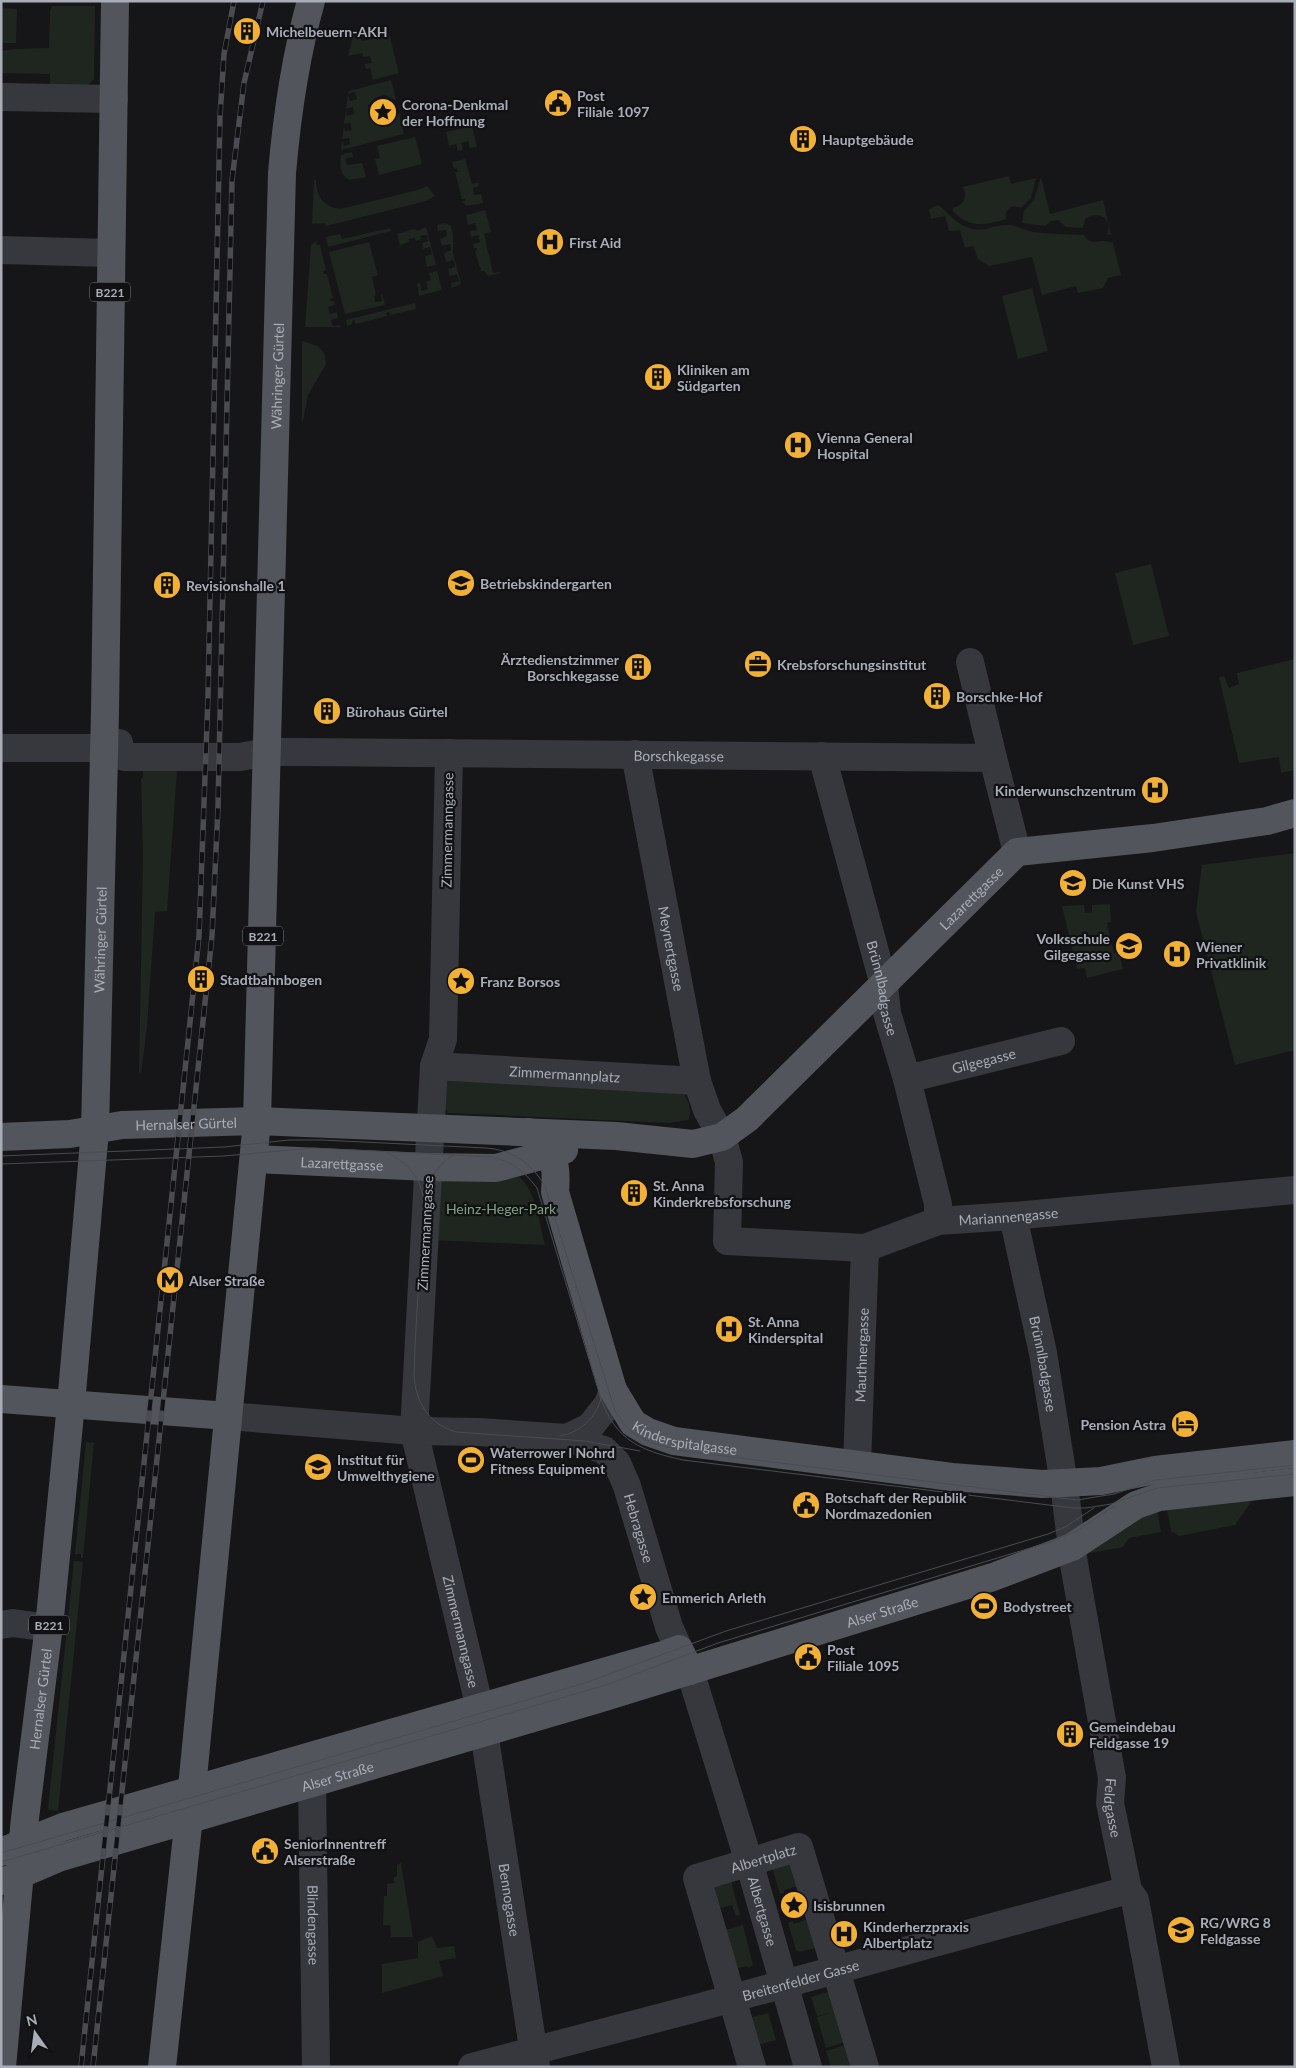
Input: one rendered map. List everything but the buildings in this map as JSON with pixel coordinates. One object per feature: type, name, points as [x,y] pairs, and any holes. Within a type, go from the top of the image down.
[{"type":"main road","name":"Währinger Gürtel","points":[[95,1130],[115,1]]},
{"type":"main road","name":"Währinger Gürtel","points":[[257,1120],[282,173],[287,119],[295,66],[310,1]]},
{"type":"main road","points":[[1017,852],[1152,838],[1267,821],[1295,813]]},
{"type":"main road","name":"Lazarettgasse","points":[[722,1137],[747,1119],[1017,852]]},
{"type":"main road","name":"Hernalser Gürtel","points":[[2,2067],[12,1848],[49,1628],[95,1130],[122,1125],[257,1120],[189,1819],[162,2067]]},
{"type":"main road","points":[[257,1120],[616,1136],[693,1144],[722,1137]]},
{"type":"main road","points":[[1,1137],[70,1134],[95,1130]]},
{"type":"main road","points":[[528,1132],[551,1154],[557,1170],[555,1192],[613,1390]]},
{"type":"main road","points":[[428,1167],[496,1168],[616,1136]]},
{"type":"main road","name":"Lazarettgasse","points":[[254,1159],[428,1167]]},
{"type":"main road","name":"Kinderspitalgasse","points":[[613,1390],[633,1422],[648,1432],[674,1441],[952,1477],[1064,1484]]},
{"type":"main road","points":[[1,1399],[228,1416]]},
{"type":"main road","points":[[1064,1484],[1100,1480],[1154,1470],[1295,1454]]},
{"type":"main road","name":"Alser Straße","points":[[192,1788],[482,1720],[685,1660],[781,1641],[993,1577],[1072,1547],[1136,1505],[1159,1497],[1295,1482]]},
{"type":"main road","name":"Alser Straße","points":[[189,1819],[312,1783],[482,1720]]},
{"type":"main road","points":[[12,1848],[63,1826],[192,1788]]},
{"type":"main road","points":[[11,1879],[60,1857],[189,1819]]},
{"type":"street","points":[[1,97],[114,99]]},
{"type":"street","points":[[1,250],[110,253]]},
{"type":"street","points":[[970,662],[1017,852]]},
{"type":"street","points":[[1,748],[103,748],[122,742],[242,743],[266,752]]},
{"type":"street","name":"Borschkegasse","points":[[266,752],[993,758]]},
{"type":"street","name":"Zimmermanngasse","points":[[449,753],[443,1038],[434,1066],[414,1431],[482,1720]]},
{"type":"street","name":"Meynertgasse","points":[[635,754],[697,1081],[707,1110],[722,1137]]},
{"type":"street","name":"Brünnlbadgasse","points":[[822,756],[884,985],[887,1013],[907,1079],[938,1204],[938,1221]]},
{"type":"street","name":"Gilgegasse","points":[[907,1079],[1061,1041]]},
{"type":"street","name":"Zimmermannplatz","points":[[434,1066],[697,1081]]},
{"type":"street","name":"Mariannengasse","points":[[722,1137],[729,1162],[727,1241],[866,1248],[938,1221],[1013,1216],[1295,1190]]},
{"type":"street","name":"Brünnlbadgasse","points":[[1013,1216],[1043,1353],[1064,1484]]},
{"type":"street","name":"Mauthnergasse","points":[[857,1464],[866,1248]]},
{"type":"street","points":[[228,1416],[414,1431],[480,1432],[567,1438],[590,1427],[608,1404],[613,1390]]},
{"type":"street","name":"Hebragasse","points":[[567,1438],[604,1450],[617,1463],[627,1486],[669,1627],[685,1660]]},
{"type":"street","points":[[1064,1484],[1072,1547]]},
{"type":"street","name":"Feldgasse","points":[[1072,1547],[1112,1778],[1110,1804],[1128,1890],[1135,1900],[1166,2067]]},
{"type":"street","points":[[1,1624],[13,1623],[49,1628]]},
{"type":"street","name":"Albertgasse","points":[[685,1660],[749,1862],[808,2067]]},
{"type":"street","name":"Bennogasse","points":[[482,1720],[535,2058]]},
{"type":"street","name":"Blindengasse","points":[[312,1783],[316,2067]]},
{"type":"street","name":"Albertplatz","points":[[752,2067],[696,1878],[799,1847],[865,2067]]},
{"type":"street","name":"Breitenfelder Gasse","points":[[472,2067],[535,2058],[732,1998],[1128,1890]]},
{"type":"green space","points":[[52,6],[95,6],[94,79],[84,89],[50,89],[50,74],[1,73],[1,51],[49,48],[50,11]]},
{"type":"green space","points":[[1,8],[17,9],[16,43],[1,43]]},
{"type":"green space","points":[[387,25],[399,73],[373,80],[370,68],[366,69],[365,64],[372,63],[370,56],[363,57],[362,53],[348,56],[354,33],[359,32],[362,41],[380,37],[377,28]]},
{"type":"green space","points":[[391,80],[396,100],[384,95],[375,98],[368,105],[369,116],[375,125],[382,127],[389,126],[395,121],[399,113],[404,134],[341,150],[342,141],[344,146],[350,144],[349,138],[342,139],[344,127],[345,131],[352,130],[350,123],[344,124],[346,110],[347,116],[354,114],[353,107],[346,109],[348,95],[350,101],[357,99],[355,92],[348,94],[349,91]]},
{"type":"green space","points":[[472,126],[477,147],[470,148],[468,141],[461,143],[463,150],[458,151],[456,144],[449,146],[446,132]]},
{"type":"green space","points":[[415,137],[422,164],[379,175],[375,159],[380,158],[377,146]]},
{"type":"green space","points":[[352,152],[353,157],[345,159],[347,165],[362,163],[366,177],[349,180],[343,175],[340,166],[341,155]]},
{"type":"green space","points":[[465,159],[472,184],[478,182],[479,186],[473,188],[474,195],[481,194],[483,203],[467,206],[462,202],[465,199],[462,199],[455,172],[458,172],[457,168],[454,169],[452,162]]},
{"type":"green space","points":[[1009,176],[1011,184],[1036,178],[1031,198],[1021,208],[1015,206],[1009,209],[1006,219],[978,224],[965,221],[953,211],[953,208],[959,205],[965,198],[963,187]]},
{"type":"green space","points":[[1041,177],[1050,214],[1103,200],[1111,235],[1107,234],[1109,228],[1106,220],[1103,217],[1094,215],[1085,219],[1083,228],[1066,227],[1058,220],[1051,221],[1045,226],[1022,223],[1024,211],[1034,199]]},
{"type":"green space","points":[[314,180],[316,180],[319,196],[322,200],[334,208],[340,209],[418,190],[427,186],[435,196],[426,201],[326,226],[325,223],[312,224]]},
{"type":"green space","points":[[938,205],[960,224],[974,229],[1010,225],[1033,232],[1084,235],[1091,241],[1113,243],[1121,275],[1108,278],[1103,288],[1078,293],[1076,286],[1042,295],[1032,257],[989,266],[978,259],[973,246],[965,248],[960,230],[949,231],[945,216],[931,219],[929,209]]},
{"type":"green space","points":[[485,210],[491,232],[484,234],[493,273],[501,273],[488,276],[484,271],[481,271],[475,251],[477,248],[474,248],[473,244],[480,242],[478,235],[471,237],[470,231],[477,230],[475,223],[468,225],[466,215]]},
{"type":"green space","points":[[445,223],[451,226],[453,253],[461,284],[452,288],[451,283],[459,281],[457,274],[450,276],[448,269],[455,267],[454,260],[446,262],[444,253],[451,250],[450,244],[442,246],[440,239],[447,236],[446,230],[438,231],[437,225]]},
{"type":"green space","points":[[426,227],[436,265],[427,267],[425,256],[432,254],[430,247],[423,249],[422,243],[428,241],[427,235],[420,236],[421,239],[416,241],[415,238],[408,239],[409,242],[400,245],[397,234],[415,229],[417,231]]},
{"type":"green space","points":[[390,228],[391,231],[328,247],[326,237],[340,234],[342,239]]},
{"type":"green space","points":[[316,242],[317,245],[320,245],[326,270],[323,271],[324,274],[327,274],[333,298],[330,299],[334,301],[335,305],[328,307],[330,314],[337,312],[338,318],[331,320],[333,326],[340,325],[341,327],[305,327],[311,245]]},
{"type":"green space","points":[[369,242],[378,275],[372,277],[376,295],[374,296],[375,302],[382,301],[382,294],[385,305],[345,314],[329,252]]},
{"type":"green space","points":[[437,271],[442,290],[419,296],[417,284],[420,283],[421,291],[428,289],[426,282],[431,280],[429,273]]},
{"type":"green space","points":[[1032,288],[1048,351],[1018,359],[1002,296]]},
{"type":"green space","points":[[415,303],[416,309],[390,315],[389,312],[386,313],[387,316],[356,324],[354,320],[352,324],[347,326],[346,320]]},
{"type":"green space","points":[[302,341],[322,350],[326,358],[326,364],[308,395],[303,421],[302,421]]},
{"type":"green space","points":[[1151,564],[1169,636],[1133,645],[1115,573]]},
{"type":"green space","points":[[1295,659],[1295,770],[1281,773],[1279,757],[1239,763],[1219,677],[1224,676],[1229,688],[1239,684],[1237,673]]},
{"type":"green space","points":[[143,770],[177,770],[167,911],[155,912],[147,1027],[141,1073],[139,1072],[143,856],[141,779],[143,778]]},
{"type":"green space","points":[[1295,853],[1295,1050],[1235,1065],[1196,912],[1202,865]]},
{"type":"green space","points":[[1110,904],[1111,922],[1107,923],[1114,953],[1119,952],[1123,969],[1087,978],[1085,968],[1077,969],[1062,906],[1084,905],[1085,913],[1092,912],[1092,905]]},
{"type":"green space","points":[[445,1080],[683,1092],[690,1113],[688,1120],[670,1123],[448,1113],[443,1105]]},
{"type":"green space","name":"Heinz-Heger-Park","points":[[514,1172],[528,1187],[536,1205],[545,1245],[431,1240],[433,1199],[442,1178]]},
{"type":"green space","points":[[86,1442],[94,1443],[83,1558],[81,1558],[81,1554],[75,1554]]},
{"type":"green space","points":[[1253,1499],[1235,1525],[1179,1536],[1171,1531],[1166,1505]]},
{"type":"green space","points":[[1157,1508],[1161,1532],[1129,1538],[1123,1547],[1085,1554]]},
{"type":"green space","points":[[74,1561],[83,1562],[58,1811],[49,1810],[48,1808]]},
{"type":"green space","points":[[792,1858],[798,1886],[784,1890],[784,1893],[780,1894],[771,1864]]},
{"type":"green space","points":[[401,1863],[413,1937],[391,1937],[390,1925],[383,1925],[384,1896],[387,1896],[387,1884],[394,1883],[394,1877],[397,1876],[397,1865]]},
{"type":"green space","points":[[730,1877],[740,1915],[736,1916],[732,1905],[718,1909],[705,1883]]},
{"type":"green space","points":[[808,1919],[820,1947],[799,1952],[796,1950],[788,1923],[793,1921],[794,1924]]},
{"type":"green space","points":[[743,1925],[753,1965],[748,1968],[747,1966],[735,1969],[719,1932]]},
{"type":"green space","points":[[432,1936],[437,1948],[454,1946],[456,1958],[439,1961],[443,1976],[382,1993],[382,1964],[418,1958],[418,1942]]},
{"type":"green space","points":[[833,1990],[848,2041],[826,2048],[817,2017],[830,2013],[817,2016],[811,1997]]},
{"type":"green space","points":[[768,2013],[776,2040],[754,2046],[746,2019]]},
{"type":"green space","points":[[848,2044],[854,2063],[842,2067],[831,2067],[826,2051]]},
{"type":"tram line","points":[[1,1156],[224,1147],[289,1140],[486,1148],[496,1149],[513,1155],[527,1164],[545,1186],[615,1411],[621,1421],[636,1435],[653,1443],[684,1451],[1077,1500],[1114,1494],[1156,1480],[1295,1465]]},
{"type":"tram line","points":[[1,1164],[224,1156],[313,1148],[491,1157],[505,1161],[522,1172],[537,1188],[601,1399],[607,1413],[614,1425],[632,1442],[668,1457],[1073,1508],[1111,1504],[1157,1488],[1295,1474]]},
{"type":"tram line","points":[[387,1153],[398,1159],[412,1171],[423,1195],[424,1220],[414,1376],[415,1386],[421,1403],[431,1418],[438,1424],[456,1432],[585,1441],[640,1451]]},
{"type":"tram line","points":[[426,1198],[429,1184],[435,1172],[455,1154]]},
{"type":"tram line","points":[[560,1436],[575,1431],[586,1423],[595,1412],[601,1398]]},
{"type":"tram line","points":[[1,1862],[609,1684],[718,1643],[1050,1542],[1077,1531],[1114,1506]]},
{"type":"tram line","points":[[1,1853],[585,1683],[726,1631],[1048,1534],[1065,1527],[1094,1508]]},
{"type":"railway","points":[[81,2067],[199,936],[208,697],[220,116],[224,54],[234,1]]},
{"type":"railway","points":[[93,2067],[212,936],[218,807],[232,180],[244,83],[263,1]]},
{"type":"place","name":"Michelbeuern-AKH","points":[[247,31]]},
{"type":"place","name":"Post Filiale 1097","points":[[558,103]]},
{"type":"place","name":"Corona-Denkmal der Hoffnung","points":[[383,112]]},
{"type":"place","name":"Hauptgebäude","points":[[803,139]]},
{"type":"place","name":"First Aid","points":[[550,242]]},
{"type":"place","name":"Kliniken am Südgarten","points":[[658,377]]},
{"type":"place","name":"Vienna General Hospital","points":[[798,445]]},
{"type":"place","name":"Betriebskindergarten","points":[[461,583]]},
{"type":"place","name":"Revisionshalle 1","points":[[167,585]]},
{"type":"place","name":"Krebsforschungsinstitut","points":[[758,664]]},
{"type":"place","name":"Ärztedienstzimmer Borschkegasse","points":[[638,667]]},
{"type":"place","name":"Borschke-Hof","points":[[937,696]]},
{"type":"place","name":"Bürohaus Gürtel","points":[[327,711]]},
{"type":"place","name":"Kinderwunschzentrum","points":[[1155,790]]},
{"type":"place","name":"Die Kunst VHS","points":[[1073,883]]},
{"type":"place","name":"Volksschule Gilgegasse","points":[[1129,946]]},
{"type":"place","name":"Wiener Privatklinik","points":[[1177,954]]},
{"type":"place","name":"Stadtbahnbogen","points":[[201,979]]},
{"type":"place","name":"Franz Borsos","points":[[461,981]]},
{"type":"place","name":"St. Anna Kinderkrebsforschung","points":[[634,1193]]},
{"type":"place","name":"Alser Straße","points":[[170,1280]]},
{"type":"place","name":"St. Anna Kinderspital","points":[[729,1329]]},
{"type":"place","name":"Pension Astra","points":[[1185,1424]]},
{"type":"place","name":"Waterrower l Nohrd Fitness Equipment","points":[[471,1460]]},
{"type":"place","name":"Institut für Umwelthygiene","points":[[318,1467]]},
{"type":"place","name":"Botschaft der Republik Nordmazedonien","points":[[806,1505]]},
{"type":"place","name":"Emmerich Arleth","points":[[643,1597]]},
{"type":"place","name":"Bodystreet","points":[[984,1606]]},
{"type":"place","name":"Post Filiale 1095","points":[[808,1657]]},
{"type":"place","name":"Gemeindebau Feldgasse 19","points":[[1070,1734]]},
{"type":"place","name":"SeniorInnentreff Alserstraße","points":[[265,1851]]},
{"type":"place","name":"Isisbrunnen","points":[[794,1905]]},
{"type":"place","name":"RG/WRG 8 Feldgasse","points":[[1181,1930]]},
{"type":"place","name":"Kinderherzpraxis Albertplatz","points":[[844,1934]]}]
